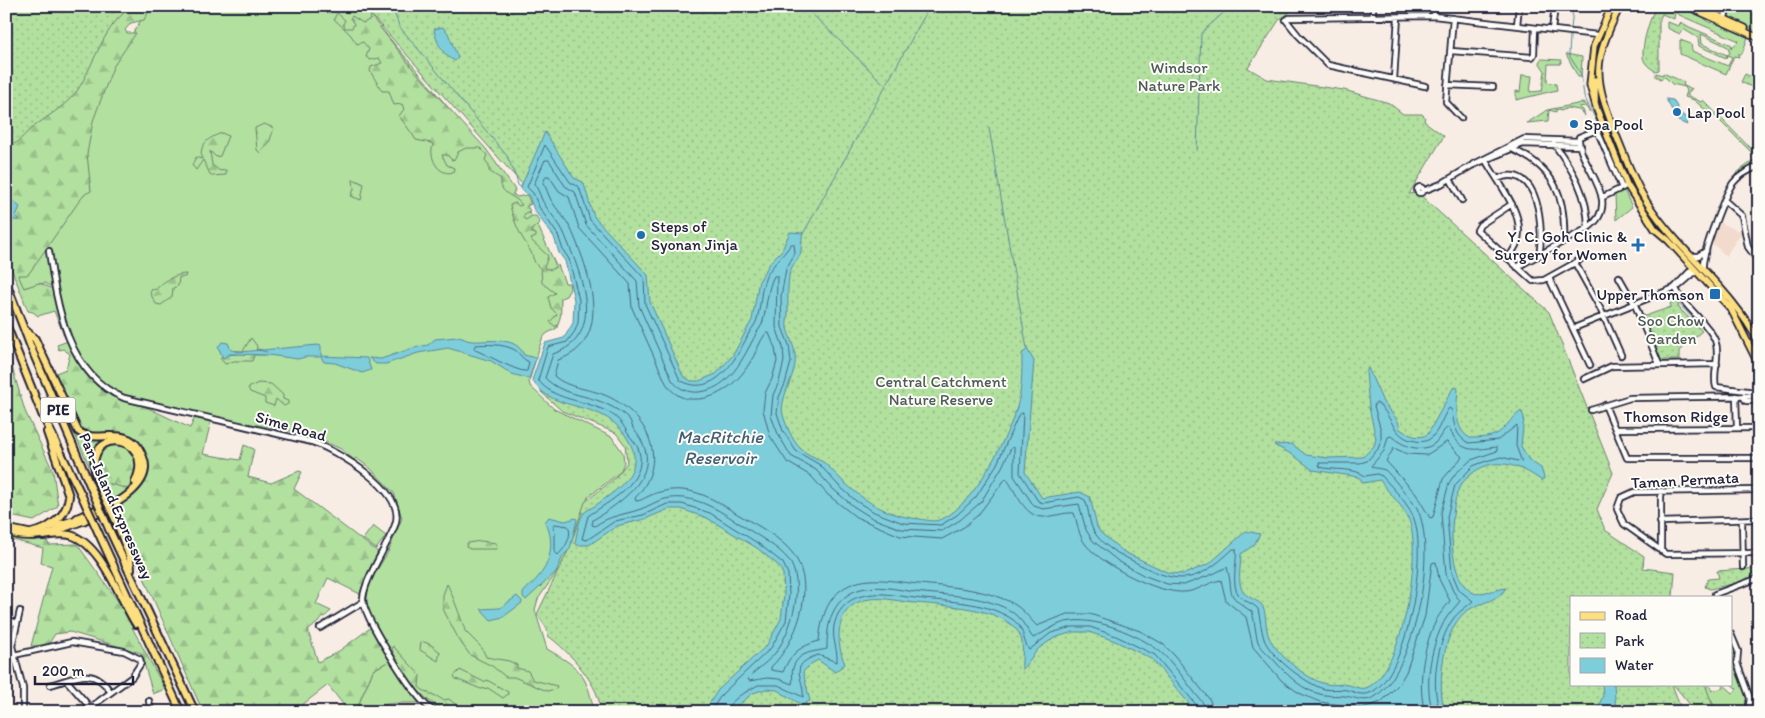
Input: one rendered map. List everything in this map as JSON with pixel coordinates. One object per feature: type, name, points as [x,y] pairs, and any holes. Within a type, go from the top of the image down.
[{"type":"highway","name":"Pan-Island Expressway","points":[[6,282],[109,529],[195,712]]},
{"type":"highway","name":"Pan-Island Expressway","points":[[6,324],[42,414],[81,494],[181,712]]},
{"type":"highway","points":[[25,330],[35,339],[78,431],[92,437],[128,438],[139,448],[145,461],[144,473],[133,491],[124,499],[80,519]]},
{"type":"highway","points":[[42,414],[69,496],[68,504],[60,518],[42,534]]},
{"type":"highway","points":[[80,519],[116,500],[131,490],[137,478],[139,465],[137,453],[129,444],[113,441],[98,450],[93,465],[100,487],[117,523],[130,558],[131,573]]},
{"type":"highway","points":[[42,534],[68,535],[89,546],[105,568],[134,621],[141,628]]},
{"type":"main road","points":[[1612,6],[1596,35],[1590,71],[1590,85],[1624,186],[1654,229],[1668,240],[1719,291],[1759,343]]},
{"type":"main road","points":[[1620,6],[1601,48],[1598,74],[1606,108],[1636,182],[1648,204],[1703,268],[1719,291]]},
{"type":"main road","points":[[1687,6],[1759,36]]},
{"type":"main road","points":[[1696,6],[1723,20]]},
{"type":"main road","points":[[1590,71],[1598,74]]},
{"type":"main road","points":[[1595,103],[1595,79],[1598,74]]},
{"type":"main road","points":[[1641,211],[1647,211],[1648,204]]},
{"type":"main road","points":[[1733,307],[1759,365]]},
{"type":"main road","points":[[6,532],[25,537],[42,534],[80,519]]},
{"type":"main road","points":[[6,528],[24,533],[42,534]]},
{"type":"street","points":[[1373,6],[1373,16]]},
{"type":"street","points":[[1434,6],[1434,16]]},
{"type":"street","points":[[1517,25],[1519,6]]},
{"type":"street","points":[[1552,30],[1555,6]]},
{"type":"street","points":[[1723,20],[1728,6]]},
{"type":"street","points":[[1394,79],[1398,16]]},
{"type":"street","points":[[1425,86],[1328,64],[1298,35],[1286,20],[1289,18],[1434,16],[1596,35]]},
{"type":"street","points":[[1453,18],[1447,105],[1461,118]]},
{"type":"street","points":[[1451,51],[1532,58],[1534,54],[1535,28]]},
{"type":"street","points":[[1447,86],[1493,87]]},
{"type":"street","points":[[1517,267],[1588,228],[1597,220],[1603,197],[1580,143],[1580,136],[1597,130],[1624,186],[1603,197]]},
{"type":"street","points":[[1423,191],[1450,179],[1480,159],[1524,139],[1580,143]]},
{"type":"street","points":[[1471,166],[1527,143],[1580,143]]},
{"type":"street","points":[[1554,144],[1573,170],[1581,189],[1587,212],[1588,228]]},
{"type":"street","points":[[1512,149],[1543,168],[1555,185],[1564,211],[1564,241]]},
{"type":"street","points":[[1486,161],[1517,215],[1519,231],[1515,248],[1507,258]]},
{"type":"street","points":[[1703,268],[1702,263],[1724,200],[1738,178],[1759,166]]},
{"type":"street","points":[[1497,179],[1510,175],[1518,177],[1524,180],[1533,194],[1542,226],[1539,256]]},
{"type":"street","points":[[1450,179],[1462,200]]},
{"type":"street","points":[[1724,200],[1742,216],[1748,247],[1759,262]]},
{"type":"street","points":[[1512,204],[1478,228],[1479,232],[1533,281],[1549,278],[1578,261],[1622,355]]},
{"type":"street","points":[[1692,256],[1699,256],[1707,248]]},
{"type":"street","name":"Sime Road","points":[[49,252],[60,310],[69,338],[88,372],[106,389],[124,398],[312,442],[335,452],[372,478],[392,501],[397,518],[369,581],[363,602]]},
{"type":"street","points":[[1574,328],[1605,318],[1675,287],[1695,269]]},
{"type":"street","points":[[1619,277],[1635,305],[1659,364]]},
{"type":"street","points":[[1549,278],[1590,365]]},
{"type":"street","points":[[1675,287],[1684,303],[1714,339],[1717,364],[1715,386],[1721,389],[1757,395]]},
{"type":"street","points":[[1584,379],[1612,366],[1717,364]]},
{"type":"street","name":"Thomson Ridge","points":[[1737,428],[1736,396],[1757,395]]},
{"type":"street","points":[[1591,410],[1630,398],[1736,396]]},
{"type":"street","points":[[1743,396],[1746,401],[1759,401]]},
{"type":"street","name":"Thomson Ridge","points":[[1605,405],[1627,458],[1759,458]]},
{"type":"street","name":"Thomson Ridge","points":[[1615,429],[1759,428]]},
{"type":"street","name":"Taman Permata","points":[[1759,490],[1629,493],[1620,500],[1617,509],[1624,524],[1667,554],[1759,553]]},
{"type":"street","points":[[1660,491],[1661,551]]},
{"type":"street","points":[[1660,522],[1759,519]]},
{"type":"street","points":[[1742,521],[1743,567]]},
{"type":"street","points":[[1716,596],[1715,594],[1759,578]]},
{"type":"street","points":[[320,628],[363,602],[380,640],[424,704],[440,712]]},
{"type":"street","points":[[20,610],[12,643],[23,688],[23,712]]},
{"type":"street","points":[[6,620],[17,623]]},
{"type":"street","points":[[1732,637],[1738,652],[1737,663],[1750,698],[1748,712]]},
{"type":"street","points":[[14,655],[72,642],[124,651],[135,656],[141,662],[136,674],[89,706],[84,712]]},
{"type":"street","points":[[50,684],[88,675],[103,681],[110,691]]},
{"type":"street","points":[[67,681],[89,706]]},
{"type":"street","points":[[149,701],[151,712]]},
{"type":"shaded area","points":[[1720,223],[1742,232],[1726,256],[1712,243]]},
{"type":"green space","points":[[6,6],[152,6],[144,20],[131,23],[125,30],[127,33],[136,33],[113,67],[93,121],[87,154],[91,191],[85,194],[77,204],[30,272],[27,275],[18,275],[24,288],[39,283],[53,289],[67,337],[65,338],[54,311],[38,316],[28,311],[6,255]]},
{"type":"green space","points":[[6,6],[134,6],[115,22],[72,97],[16,143],[6,147]]},
{"type":"green space","points":[[150,6],[353,6],[369,14],[497,165],[512,194],[526,209],[539,228],[556,266],[561,297],[557,328],[546,334],[542,339],[529,381],[530,386],[554,409],[612,437],[623,453],[624,463],[620,472],[588,497],[573,539],[571,552],[538,599],[535,610],[547,649],[572,665],[583,677],[593,707],[588,712],[445,712],[429,708],[398,664],[366,607],[369,583],[388,552],[402,518],[394,493],[370,468],[356,458],[354,460],[341,449],[307,434],[207,416],[120,396],[95,378],[82,359],[71,338],[57,289],[44,283],[23,288],[18,276],[112,66]]},
{"type":"green space","points":[[349,6],[379,6],[371,13],[375,21],[413,69],[486,149],[515,190],[513,194],[517,197],[527,195],[531,204],[527,206],[530,211],[525,213],[523,218],[526,220],[536,216],[540,223],[532,229],[532,233],[536,234],[536,237],[531,239],[548,256],[544,268],[551,270],[558,265],[565,283],[569,283],[570,289],[566,296],[561,298],[560,316],[556,327],[550,322],[557,314],[551,308],[548,297],[555,293],[542,283],[541,269],[535,263],[518,230],[510,205],[515,203],[519,206],[522,205],[502,188],[501,179],[489,171],[489,165],[485,160],[487,155],[480,148],[466,148],[458,152],[455,159],[452,160],[447,155],[442,155],[447,165],[454,168],[453,172],[448,173],[439,169],[433,160],[433,145],[416,140],[399,116],[404,109],[402,104],[394,105],[389,91],[382,91],[370,71],[371,67],[382,63],[379,58],[370,60],[366,57],[369,49],[363,42],[357,44],[350,34],[334,19],[337,13],[345,20],[343,24],[345,28],[352,28],[354,24],[350,18],[352,16],[363,23],[371,19],[370,13]]},
{"type":"green space","name":"Central Catchment Nature Reserve","points":[[359,6],[1298,6],[1279,20],[1248,68],[1267,79],[1344,90],[1389,103],[1403,114],[1422,114],[1425,117],[1424,121],[1444,136],[1409,194],[1418,193],[1549,312],[1613,473],[1597,509],[1605,530],[1644,556],[1643,568],[1675,572],[1673,596],[1570,596],[1570,686],[1673,686],[1682,712],[600,712],[596,692],[590,681],[574,659],[548,636],[547,629],[537,614],[569,549],[585,502],[615,478],[627,463],[625,445],[616,433],[562,411],[541,392],[569,341],[578,316],[567,255],[522,184],[366,9]]},
{"type":"green space","points":[[1656,6],[1676,6],[1674,19],[1662,14],[1659,21],[1659,70],[1655,71],[1644,61],[1643,51],[1651,17]]},
{"type":"green space","points":[[1676,6],[1681,6],[1706,17],[1705,20],[1711,23],[1713,20],[1748,37],[1742,54],[1738,54],[1739,57],[1734,56],[1726,74],[1680,54],[1680,40],[1691,44],[1692,51],[1728,66],[1732,57],[1727,55],[1726,58],[1699,46],[1698,38],[1683,29],[1680,34],[1667,28],[1667,22],[1679,26],[1680,23],[1732,45],[1731,48],[1739,41],[1677,14]],"holes":[[[1701,34],[1728,47],[1730,53],[1727,55],[1702,44]]]},
{"type":"green space","points":[[1730,6],[1751,6],[1759,11],[1759,32],[1730,18],[1728,15]]},
{"type":"green space","points":[[1566,54],[1582,57],[1581,77],[1578,77]]},
{"type":"green space","points":[[1541,59],[1562,60],[1560,64],[1548,64],[1547,82],[1556,84],[1557,90],[1516,100],[1516,91],[1520,92],[1522,75],[1532,76],[1530,92],[1542,91],[1545,71],[1539,62]]},
{"type":"green space","points":[[1656,73],[1663,75],[1663,73],[1684,82],[1683,85],[1690,89],[1692,88],[1687,95],[1701,102],[1703,100],[1756,154],[1759,154],[1759,168],[1741,179],[1736,173],[1756,159],[1753,154],[1710,111],[1708,112],[1694,100],[1685,97],[1687,91],[1685,87],[1672,84],[1665,77],[1660,79],[1656,77]]},
{"type":"green space","points":[[1745,74],[1759,80],[1759,94],[1758,90],[1741,82]]},
{"type":"green space","points":[[1598,76],[1599,84],[1647,205],[1645,209],[1639,207],[1597,110],[1590,78]]},
{"type":"green space","points":[[1582,103],[1586,104],[1590,112],[1585,106],[1579,107],[1583,110],[1585,116],[1579,110],[1567,108],[1561,111],[1556,109],[1556,112],[1549,110],[1548,121],[1527,123],[1547,110]]},
{"type":"green space","points":[[264,124],[274,128],[269,143],[260,153],[257,150],[255,128]]},
{"type":"green space","points":[[222,133],[228,136],[220,156],[216,157],[210,151],[212,165],[220,171],[226,170],[226,175],[211,176],[203,160],[196,170],[192,165],[196,157],[202,159],[203,145],[209,139]]},
{"type":"green space","points":[[353,179],[364,184],[361,200],[351,196],[354,189]]},
{"type":"green space","points":[[1624,190],[1632,207],[1616,220],[1615,195]]},
{"type":"green space","points":[[186,274],[185,277],[179,277],[178,286],[173,288],[172,297],[161,305],[156,304],[150,293],[152,289],[155,290],[173,277]]},
{"type":"green space","name":"Soo Chow Garden","points":[[1677,301],[1679,308],[1702,331],[1679,351],[1679,360],[1660,360],[1642,317],[1671,307],[1670,303]]},
{"type":"green space","points":[[251,338],[257,346],[256,351],[258,349],[265,351],[265,355],[255,355],[255,353],[252,361],[234,361],[225,364],[220,358],[231,352],[243,351]]},
{"type":"green space","points":[[68,341],[86,373],[111,396],[144,406],[190,428],[195,417],[211,421],[203,454],[240,460],[244,445],[254,449],[248,477],[271,483],[299,471],[302,472],[294,489],[378,552],[360,594],[328,578],[316,604],[331,611],[308,631],[318,662],[339,651],[370,628],[391,660],[373,670],[357,712],[349,712],[328,685],[293,712],[203,712],[115,512],[120,502],[136,488],[144,462],[125,439],[82,436],[51,375],[66,369],[70,354],[63,349],[59,350],[57,345]]},
{"type":"green space","points":[[6,347],[25,411],[53,471],[58,506],[34,521],[6,515]]},
{"type":"green space","points":[[258,383],[271,384],[283,395],[283,399],[288,401],[288,404],[284,406],[276,399],[274,406],[265,403],[265,398],[250,392],[248,388]]},
{"type":"green space","points":[[74,432],[83,437],[112,438],[94,455],[93,475]]},
{"type":"green space","points":[[111,444],[123,444],[134,451],[135,471],[128,489],[108,483],[110,479],[103,473],[98,475],[98,455]]},
{"type":"green space","points":[[103,473],[110,479],[111,485],[119,485],[128,489],[125,493],[110,501],[98,475]]},
{"type":"green space","points":[[373,526],[386,536],[376,549],[363,539]]},
{"type":"green space","points":[[6,534],[32,540],[46,539],[49,545],[77,544],[118,601],[165,689],[153,694],[141,653],[70,632],[55,634],[48,645],[31,646],[52,566],[41,563],[43,548],[6,538]]},
{"type":"green space","points":[[481,541],[496,543],[497,549],[470,549],[466,547],[467,543]]},
{"type":"green space","points":[[1759,568],[1759,578],[1710,589],[1705,587],[1708,579],[1719,578],[1717,571]]},
{"type":"green space","points":[[447,584],[465,631],[482,648],[486,657],[509,661],[517,665],[517,668],[528,671],[533,680],[557,686],[556,689],[547,691],[514,677],[506,677],[492,666],[470,655],[459,640],[443,609],[443,595]]},
{"type":"green space","points":[[421,641],[430,644],[440,652],[438,661],[420,650]]},
{"type":"green space","points":[[1732,644],[1736,647],[1748,695],[1748,712],[1738,712],[1739,708],[1715,707],[1705,690],[1708,686],[1710,686],[1712,691],[1723,688],[1723,686],[1733,693],[1737,689],[1732,685]]},
{"type":"green space","points":[[393,646],[420,675],[419,687],[421,689],[443,700],[449,699],[455,704],[481,712],[447,709],[438,706],[423,696],[397,660],[392,649]]},
{"type":"green space","points":[[391,660],[420,703],[386,704],[357,712],[373,670]]},
{"type":"green space","points":[[460,670],[484,682],[487,680],[508,692],[508,694],[503,698],[488,688],[481,689],[456,679],[454,676]]},
{"type":"green space","points":[[1675,686],[1706,686],[1715,712],[1696,712]]},
{"type":"water","points":[[443,27],[448,33],[458,58],[455,61],[447,56],[436,39],[434,29]]},
{"type":"water","name":"Lap Pool","points":[[1666,99],[1673,100],[1682,115],[1688,118],[1687,125],[1678,121]]},
{"type":"water","name":"MacRitchie Reservoir","points":[[545,132],[574,178],[583,182],[595,218],[648,275],[650,302],[683,376],[691,381],[699,381],[716,374],[733,355],[752,320],[759,281],[772,260],[782,250],[790,232],[803,233],[800,255],[790,271],[788,282],[787,326],[794,350],[795,364],[782,409],[790,432],[797,445],[803,451],[825,463],[848,486],[869,502],[906,517],[930,521],[939,520],[951,514],[964,502],[976,488],[997,454],[1019,401],[1022,354],[1027,349],[1034,361],[1025,472],[1042,498],[1080,492],[1090,497],[1097,527],[1101,533],[1124,552],[1169,573],[1184,574],[1209,564],[1246,531],[1260,534],[1254,545],[1241,554],[1241,588],[1244,593],[1263,607],[1268,634],[1278,651],[1302,672],[1319,682],[1332,685],[1346,684],[1362,688],[1370,686],[1382,675],[1392,657],[1400,635],[1411,585],[1413,539],[1410,523],[1401,506],[1380,480],[1363,483],[1359,477],[1313,470],[1293,455],[1274,445],[1292,444],[1306,455],[1328,458],[1363,457],[1374,446],[1376,439],[1369,407],[1366,372],[1368,368],[1383,402],[1398,421],[1400,429],[1414,436],[1421,437],[1428,434],[1453,388],[1456,387],[1458,389],[1458,422],[1461,429],[1470,438],[1481,438],[1496,434],[1521,411],[1524,417],[1521,446],[1529,460],[1541,468],[1544,478],[1542,481],[1515,466],[1496,464],[1478,469],[1469,476],[1459,488],[1456,499],[1453,513],[1452,546],[1459,577],[1466,588],[1476,594],[1506,588],[1494,599],[1470,609],[1461,616],[1453,627],[1444,656],[1442,672],[1442,701],[1445,712],[1196,712],[1152,659],[1115,641],[1089,632],[1073,632],[1054,638],[1038,649],[1022,670],[1021,637],[1011,624],[999,617],[971,609],[887,599],[870,599],[850,607],[844,615],[839,634],[839,644],[845,664],[835,672],[818,660],[803,672],[810,701],[802,705],[777,690],[766,689],[753,693],[730,712],[704,712],[718,690],[767,645],[781,619],[784,595],[783,574],[779,566],[757,548],[707,518],[681,509],[669,509],[645,519],[617,526],[589,545],[577,545],[575,543],[581,517],[586,511],[612,493],[626,479],[634,463],[634,453],[620,428],[607,418],[554,399],[542,391],[532,380],[545,343],[564,338],[573,323],[574,300],[565,261],[559,253],[554,237],[534,210],[529,196],[520,189]]},
{"type":"water","points":[[13,201],[20,207],[16,216],[20,220],[9,220],[11,228],[6,229],[6,205]]},
{"type":"water","points":[[457,337],[470,341],[501,341],[515,345],[524,355],[536,358],[529,379],[512,374],[491,361],[448,348],[418,353],[386,364],[376,364],[369,358],[381,359],[428,345],[435,339]]},
{"type":"water","points":[[222,342],[228,343],[231,350],[240,352],[318,345],[321,346],[321,356],[367,358],[371,370],[362,373],[335,363],[324,362],[321,357],[298,359],[268,355],[230,354],[223,358],[218,347]]},
{"type":"water","points":[[549,517],[565,521],[576,518],[570,549],[563,556],[556,572],[526,600],[523,597],[523,593],[543,570],[549,557],[551,543],[545,522]]},
{"type":"water","points":[[517,596],[522,603],[503,617],[491,620],[481,609],[500,608]]},
{"type":"water","points":[[1602,686],[1614,686],[1616,712],[1596,712],[1603,696]]},
{"type":"waterway","points":[[392,6],[399,26],[507,156],[518,185],[522,188]]},
{"type":"waterway","points":[[804,6],[884,84]]},
{"type":"waterway","points":[[803,234],[930,6]]},
{"type":"waterway","points":[[1197,151],[1201,33],[1231,6]]},
{"type":"waterway","points":[[1571,30],[1573,8]]},
{"type":"waterway","points":[[1570,36],[1569,55],[1581,74],[1584,96],[1598,124]]},
{"type":"waterway","points":[[989,128],[1027,349]]},
{"type":"waterway","points":[[1628,192],[1637,207]]},
{"type":"waterway","points":[[1667,295],[1673,293],[1679,304],[1703,329]]},
{"type":"waterway","points":[[258,350],[267,352]]},
{"type":"waterway","points":[[228,355],[237,354]]},
{"type":"place","name":"Lap Pool","points":[[1677,112]]},
{"type":"place","name":"Spa Pool","points":[[1574,124]]},
{"type":"place","name":"Steps of Syonan Jinja","points":[[641,235]]},
{"type":"place","name":"Y. C. Goh Clinic & Surgery for Women","points":[[1638,245]]},
{"type":"place","name":"Upper Thomson","points":[[1715,294]]},
{"type":"park label","name":"Windsor Nature Park","points":[[1179,76]]}]
